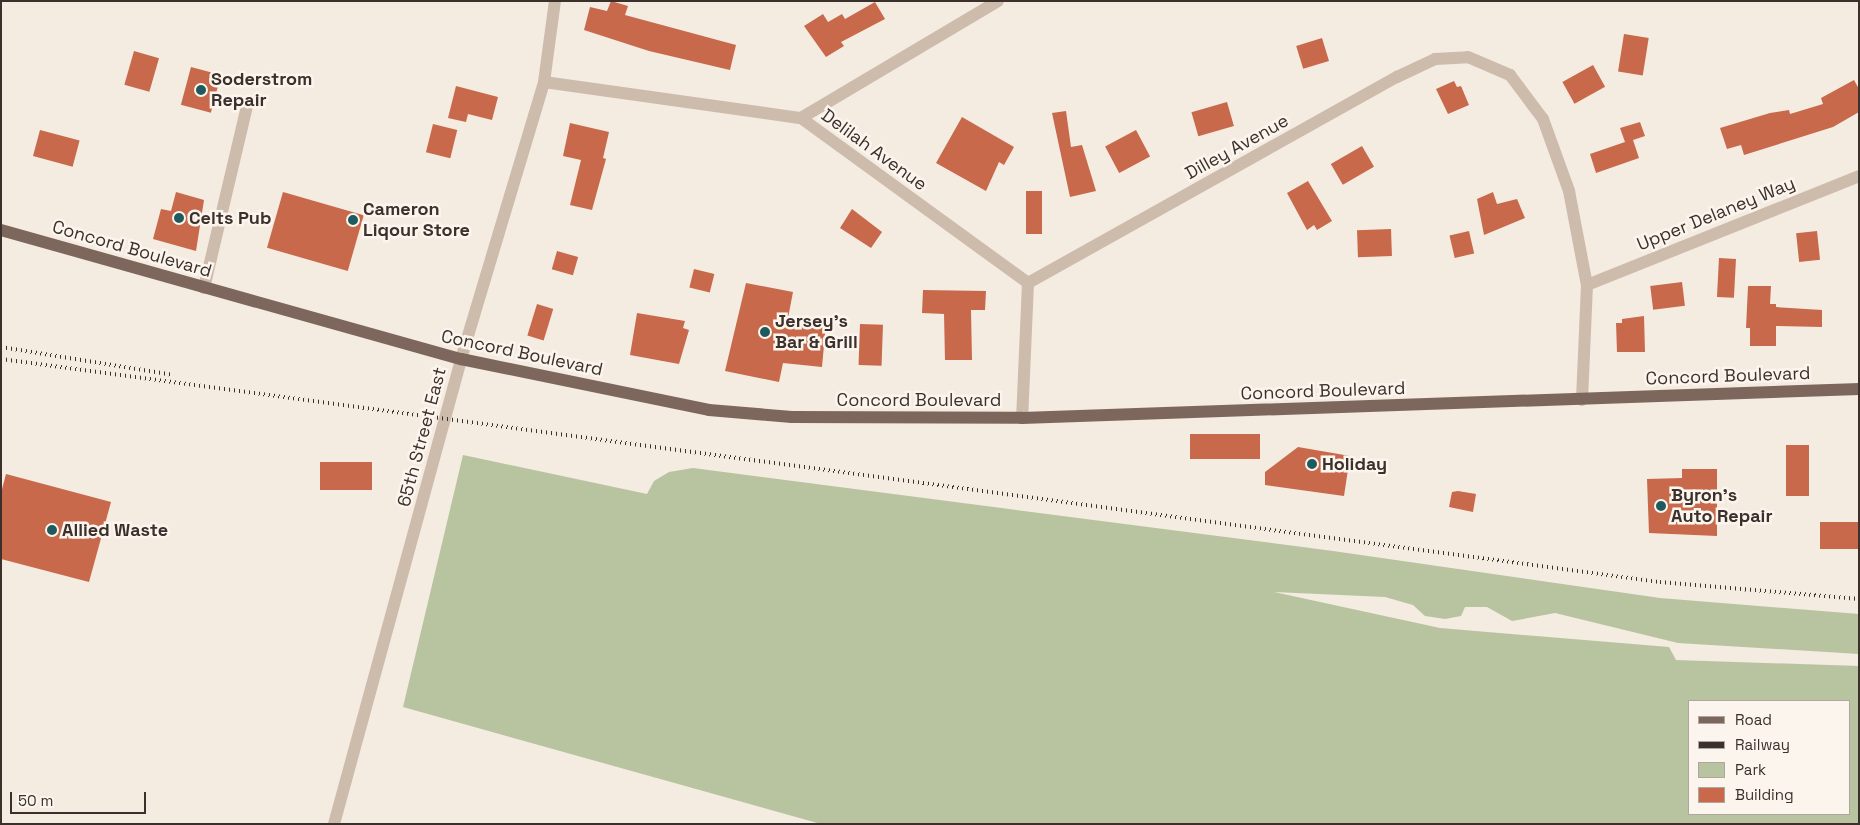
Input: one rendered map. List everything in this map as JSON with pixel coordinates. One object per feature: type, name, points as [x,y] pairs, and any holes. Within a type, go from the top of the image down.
[{"type":"main road","name":"Concord Boulevard","points":[[1,230],[460,360],[709,410],[792,417],[1022,418],[1859,389]]},
{"type":"street","name":"65th Street East","points":[[334,824],[460,360],[544,82],[555,1]]},
{"type":"street","points":[[801,118],[998,1]]},
{"type":"street","name":"Dilley Avenue","points":[[1028,283],[1397,77],[1435,59],[1468,57],[1510,75],[1543,119],[1569,191],[1586,285]]},
{"type":"street","name":"Delilah Avenue","points":[[544,82],[801,118],[1028,283]]},
{"type":"street","points":[[204,288],[247,106]]},
{"type":"street","name":"Upper Delaney Way","points":[[1586,285],[1859,176]]},
{"type":"street","points":[[1022,418],[1028,283]]},
{"type":"street","points":[[1582,400],[1586,285]]},
{"type":"green space","points":[[463,455],[647,494],[654,481],[669,472],[693,468],[1333,551],[1660,598],[1859,614],[1859,654],[1678,643],[1555,613],[1512,621],[1487,607],[1465,607],[1461,616],[1445,619],[1425,616],[1413,605],[1385,597],[1274,592],[1440,628],[1669,647],[1676,660],[1859,666],[1859,824],[821,824],[403,707]]},
{"type":"building","points":[[611,1],[628,6],[625,15],[736,45],[730,70],[649,51],[584,30],[590,7],[607,11]]},
{"type":"building","points":[[875,2],[885,19],[841,42],[844,46],[826,57],[804,26],[823,14],[828,22],[842,14],[845,19]]},
{"type":"building","points":[[1624,34],[1649,38],[1643,75],[1618,72]]},
{"type":"building","points":[[1322,38],[1329,61],[1303,69],[1296,46]]},
{"type":"building","points":[[134,51],[159,58],[149,92],[124,85]]},
{"type":"building","points":[[1593,65],[1605,87],[1575,104],[1562,82]]},
{"type":"building","name":"Soderstrom Repair","points":[[191,67],[221,75],[211,113],[181,105]]},
{"type":"building","points":[[1854,80],[1859,89],[1859,112],[1833,127],[1744,155],[1741,145],[1727,149],[1720,128],[1770,113],[1789,110],[1790,114],[1823,104],[1821,98]]},
{"type":"building","points":[[1454,81],[1457,87],[1461,86],[1469,105],[1448,114],[1436,89]]},
{"type":"building","points":[[456,86],[498,97],[492,120],[468,114],[466,122],[448,118]]},
{"type":"building","points":[[1227,102],[1234,126],[1198,136],[1191,112]]},
{"type":"building","points":[[1066,111],[1071,147],[1082,145],[1096,191],[1070,197],[1052,113]]},
{"type":"building","points":[[962,117],[1014,147],[1004,165],[999,162],[986,191],[936,163]]},
{"type":"building","points":[[1640,122],[1645,136],[1633,140],[1639,158],[1596,173],[1590,154],[1625,142],[1620,128]]},
{"type":"building","points":[[570,123],[609,132],[603,158],[606,159],[592,210],[570,205],[581,160],[563,156]]},
{"type":"building","points":[[433,124],[457,130],[450,158],[426,152]]},
{"type":"building","points":[[40,130],[80,141],[73,167],[33,156]]},
{"type":"building","points":[[1136,130],[1150,156],[1119,173],[1105,146]]},
{"type":"building","points":[[1362,146],[1374,167],[1343,185],[1331,164]]},
{"type":"building","points":[[1308,181],[1332,221],[1317,230],[1314,225],[1307,230],[1287,193]]},
{"type":"building","points":[[1026,191],[1042,191],[1042,234],[1026,234]]},
{"type":"building","name":"Celts Pub","points":[[176,192],[204,200],[196,251],[153,239],[161,209],[171,211]]},
{"type":"building","points":[[283,192],[364,215],[348,271],[267,248]]},
{"type":"building","points":[[1493,192],[1497,204],[1517,199],[1525,218],[1484,235],[1477,199]]},
{"type":"building","points":[[852,209],[882,232],[871,248],[840,228]]},
{"type":"building","points":[[1391,229],[1392,256],[1358,257],[1357,230]]},
{"type":"building","points":[[1469,231],[1474,253],[1455,258],[1450,235]]},
{"type":"building","points":[[1817,231],[1820,260],[1799,262],[1796,233]]},
{"type":"building","points":[[557,251],[578,257],[573,275],[552,269]]},
{"type":"building","points":[[1719,258],[1736,259],[1734,298],[1717,297]]},
{"type":"building","points":[[694,269],[714,274],[710,293],[689,287]]},
{"type":"building","points":[[1682,282],[1685,306],[1653,310],[1650,286]]},
{"type":"building","name":"Jersey's Bar & Grill","points":[[746,283],[793,292],[788,318],[792,318],[791,323],[826,323],[822,367],[783,363],[779,382],[725,371]]},
{"type":"building","points":[[1748,286],[1771,286],[1770,304],[1776,304],[1776,307],[1822,310],[1822,327],[1776,326],[1776,346],[1750,346],[1750,328],[1746,328]]},
{"type":"building","points":[[923,290],[986,291],[985,310],[971,310],[972,360],[945,360],[944,314],[922,313]]},
{"type":"building","points":[[537,304],[553,309],[544,341],[527,336]]},
{"type":"building","points":[[637,313],[685,321],[683,328],[689,330],[679,364],[630,355]]},
{"type":"building","points":[[1644,316],[1645,352],[1617,352],[1616,323],[1622,323],[1622,319]]},
{"type":"building","points":[[860,324],[883,325],[882,366],[859,365]]},
{"type":"building","points":[[1190,434],[1260,434],[1260,459],[1190,459]]},
{"type":"building","points":[[1786,445],[1809,445],[1809,496],[1786,496]]},
{"type":"building","name":"Holiday","points":[[1298,447],[1350,456],[1344,496],[1265,485],[1265,472]]},
{"type":"building","points":[[320,462],[372,462],[372,490],[320,490]]},
{"type":"building","points":[[1682,469],[1717,469],[1717,536],[1649,533],[1647,479],[1682,478]]},
{"type":"building","name":"Allied Waste","points":[[6,474],[111,502],[89,582],[1,559],[1,493]]},
{"type":"building","points":[[1452,492],[1476,494],[1473,512],[1449,507]]},
{"type":"building","points":[[1820,522],[1859,522],[1859,549],[1820,549]]},
{"type":"railway","points":[[1,347],[174,375]]},
{"type":"railway","points":[[1,359],[1660,582],[1859,599]]},
{"type":"place","name":"Soderstrom Repair","points":[[201,90]]},
{"type":"place","name":"Celts Pub","points":[[179,218]]},
{"type":"place","name":"Cameron Liqour Store","points":[[353,220]]},
{"type":"place","name":"Jersey's Bar & Grill","points":[[765,332]]},
{"type":"place","name":"Holiday","points":[[1312,464]]},
{"type":"place","name":"Byron's Auto Repair","points":[[1661,506]]},
{"type":"place","name":"Allied Waste","points":[[52,530]]}]
